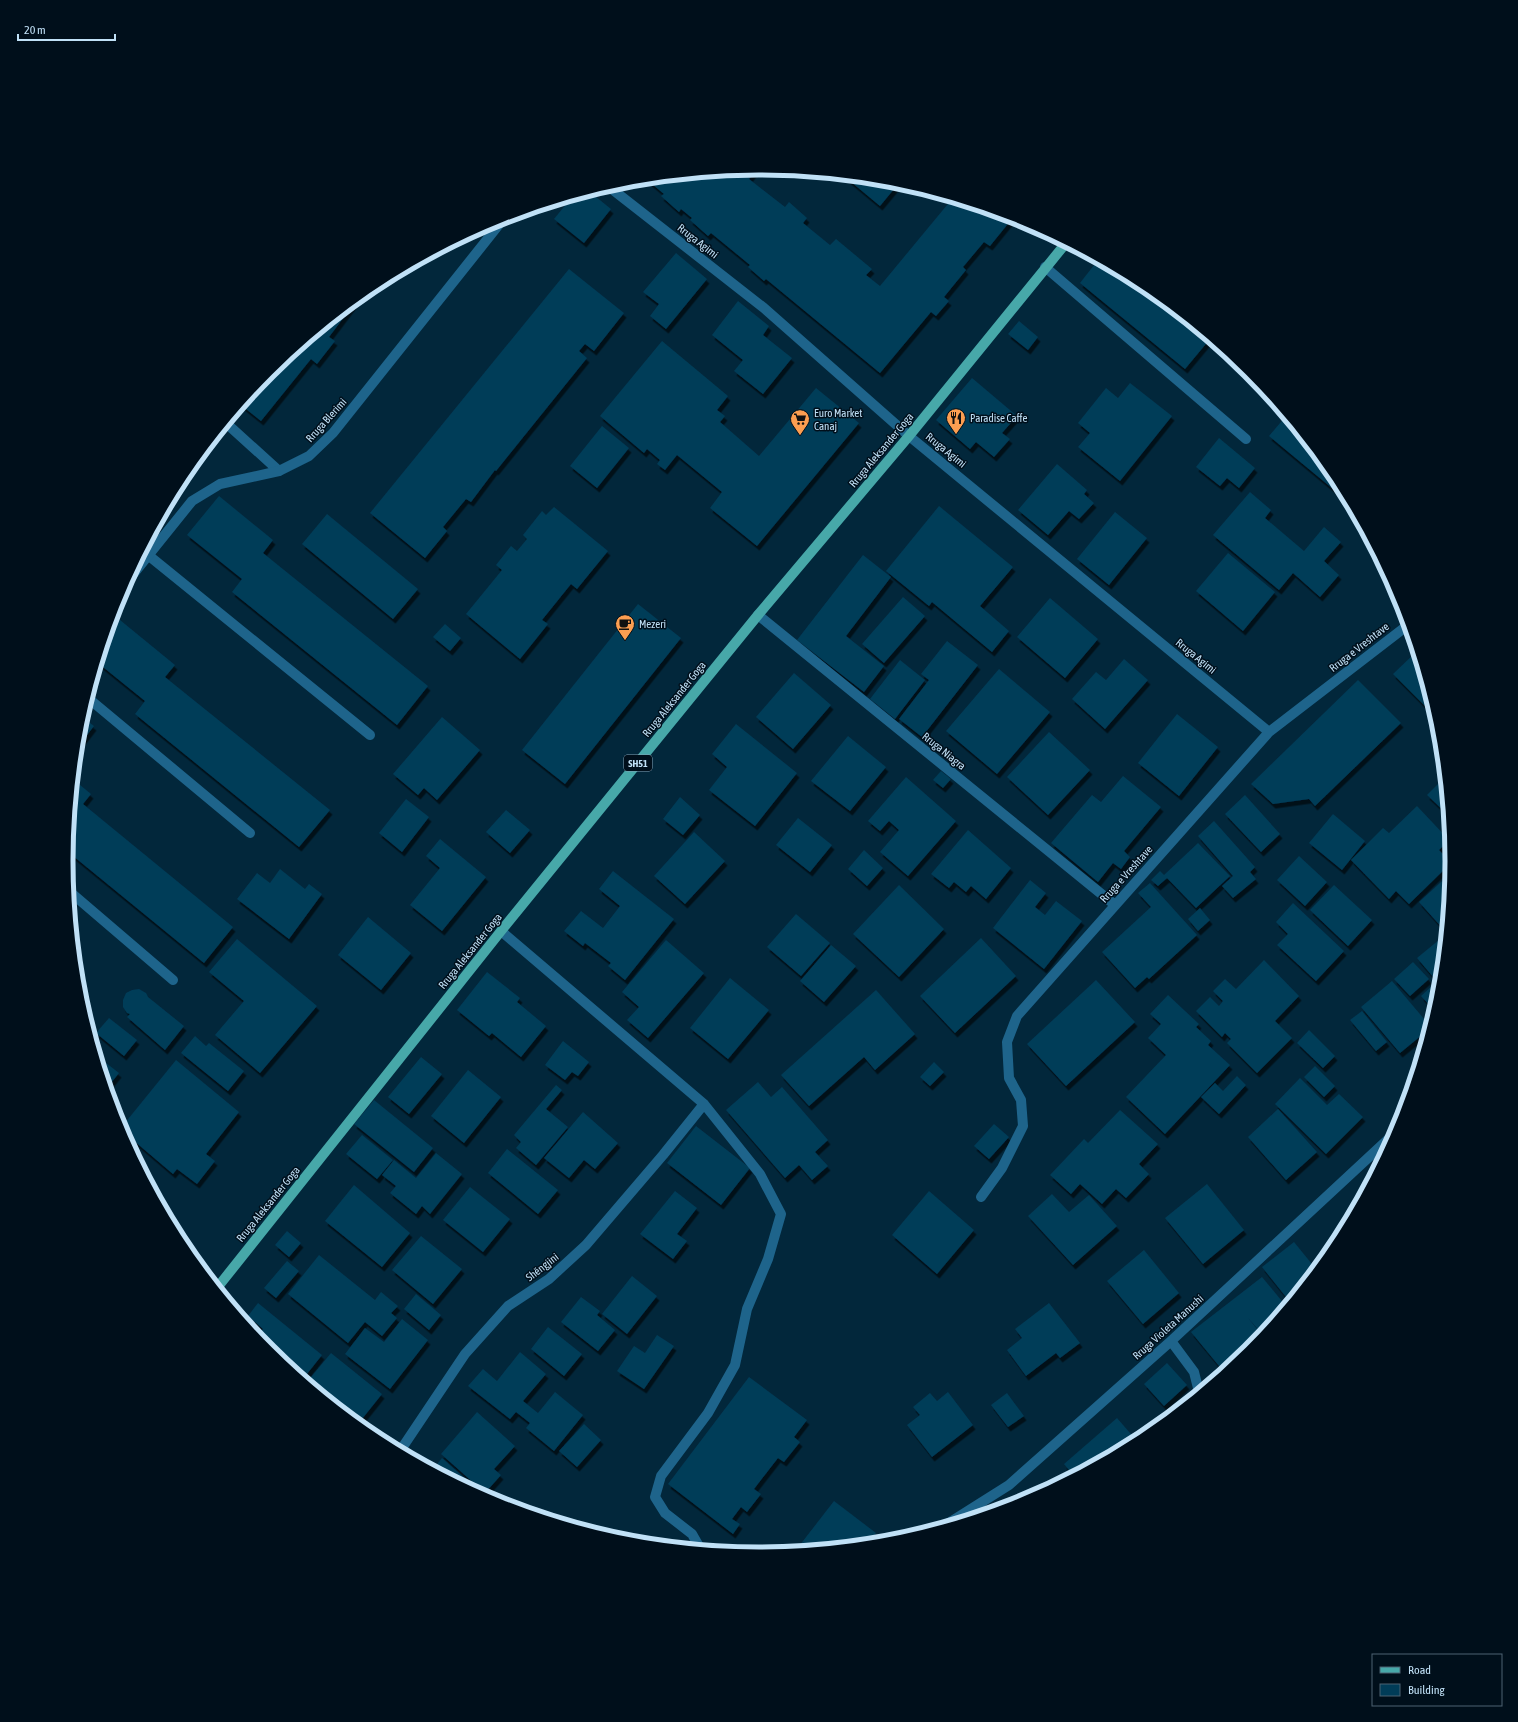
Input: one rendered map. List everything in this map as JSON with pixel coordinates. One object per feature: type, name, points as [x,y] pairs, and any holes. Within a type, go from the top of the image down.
[{"type":"main road","name":"Rruga Aleksander Goga","points":[[220,1285],[501,931],[758,615],[909,436],[1063,246]]},
{"type":"street","name":"Rruga Agimi","points":[[614,191],[764,308],[909,436],[1269,732]]},
{"type":"street","name":"Rruga Blerimi","points":[[141,563],[192,501],[220,484],[279,471],[309,456],[333,433],[497,226]]},
{"type":"street","points":[[1045,267],[1246,439]]},
{"type":"street","points":[[229,426],[279,471]]},
{"type":"street","points":[[148,555],[370,735]]},
{"type":"street","name":"Rruga Niagra","points":[[758,615],[1115,905]]},
{"type":"street","name":"Rruga e Vreshtave","points":[[981,1197],[1002,1168],[1022,1126],[1021,1100],[1009,1078],[1007,1042],[1017,1016],[1269,732],[1404,627]]},
{"type":"street","points":[[92,701],[250,833]]},
{"type":"street","points":[[74,895],[173,980]]},
{"type":"street","points":[[501,931],[704,1104],[760,1174],[780,1214],[768,1259],[747,1309],[735,1365],[708,1413],[661,1476],[655,1497],[664,1513],[692,1534],[698,1544]]},
{"type":"street","name":"Shëngjini","points":[[403,1447],[465,1354],[508,1306],[549,1279],[586,1245],[663,1155],[704,1104]]},
{"type":"street","name":"Rruga Violeta Manushi","points":[[957,1518],[1009,1485],[1171,1341],[1384,1143]]},
{"type":"street","points":[[1171,1341],[1194,1372],[1198,1388]]},
{"type":"building","points":[[752,175],[749,179],[785,207],[789,202],[807,218],[803,223],[830,245],[836,239],[872,269],[866,275],[880,286],[950,202],[1009,222],[990,246],[984,242],[963,267],[966,270],[944,297],[949,301],[936,316],[931,312],[880,373],[766,279],[764,281],[748,267],[750,265],[711,233],[708,236],[690,220],[692,218],[681,209],[679,212],[661,196],[664,194],[652,184],[714,176]]},
{"type":"building","points":[[850,181],[895,188],[880,206]]},
{"type":"building","points":[[594,195],[611,209],[584,243],[554,219],[568,202]]},
{"type":"building","points":[[676,253],[707,279],[666,329],[650,316],[659,304],[643,292]]},
{"type":"building","points":[[1095,263],[1140,291],[1177,317],[1207,342],[1185,369],[1080,283]]},
{"type":"building","points":[[569,269],[624,313],[594,351],[585,344],[579,351],[587,358],[496,471],[495,470],[471,502],[466,499],[443,527],[447,531],[425,558],[370,513]]},
{"type":"building","points":[[738,301],[769,326],[763,335],[792,358],[763,394],[734,371],[743,360],[712,335]]},
{"type":"building","points":[[348,312],[329,337],[335,341],[317,364],[311,359],[261,421],[244,408],[274,376],[307,345]]},
{"type":"building","points":[[1019,321],[1038,337],[1028,350],[1008,334]]},
{"type":"building","points":[[662,341],[728,396],[717,410],[725,416],[720,422],[759,456],[816,388],[859,423],[757,546],[710,508],[722,492],[677,455],[665,470],[657,464],[660,460],[647,449],[644,453],[600,416]]},
{"type":"building","points":[[972,378],[1017,416],[1002,433],[1010,439],[994,457],[976,442],[970,449],[936,420]]},
{"type":"building","points":[[1130,383],[1172,416],[1120,481],[1078,447],[1090,433],[1078,423],[1106,388],[1118,398]]},
{"type":"building","points":[[1283,419],[1303,443],[1337,492],[1269,436]]},
{"type":"building","points":[[602,426],[629,448],[597,488],[570,466]]},
{"type":"building","points":[[1219,438],[1255,468],[1239,488],[1227,478],[1220,486],[1196,467]]},
{"type":"building","points":[[1057,464],[1087,490],[1084,494],[1094,503],[1079,519],[1069,511],[1048,535],[1018,510]]},
{"type":"building","points":[[1250,492],[1271,510],[1265,518],[1304,551],[1324,527],[1341,542],[1324,561],[1339,575],[1320,597],[1293,573],[1279,590],[1213,535]]},
{"type":"building","points":[[219,496],[273,540],[263,553],[428,686],[397,725],[232,592],[242,579],[187,535]]},
{"type":"building","points":[[939,506],[1013,567],[980,606],[1009,631],[992,652],[932,602],[929,606],[886,571]]},
{"type":"building","points":[[554,507],[608,551],[577,589],[571,584],[542,620],[548,624],[520,659],[466,614],[502,570],[496,565],[511,546],[517,551],[527,539],[523,535],[542,511],[546,515]]},
{"type":"building","points":[[1115,512],[1147,538],[1109,585],[1077,559]]},
{"type":"building","points":[[327,514],[418,589],[393,619],[302,544]]},
{"type":"building","points":[[1228,553],[1275,592],[1243,631],[1196,591]]},
{"type":"building","points":[[863,555],[891,577],[846,636],[884,666],[864,692],[797,640]]},
{"type":"building","points":[[903,597],[925,616],[884,663],[862,644]]},
{"type":"building","points":[[1050,598],[1098,639],[1065,678],[1017,637]]},
{"type":"building","points":[[638,604],[681,638],[565,784],[522,750]]},
{"type":"building","points":[[120,620],[175,665],[165,677],[330,810],[299,847],[135,714],[145,701],[101,666],[113,629]]},
{"type":"building","points":[[445,624],[461,638],[450,651],[433,637]]},
{"type":"building","points":[[947,641],[978,665],[922,737],[899,719],[929,680],[921,674]]},
{"type":"building","points":[[1413,655],[1428,709],[1393,674]]},
{"type":"building","points":[[1124,659],[1148,680],[1105,729],[1072,699],[1096,672],[1106,680]]},
{"type":"building","points":[[900,660],[925,680],[895,719],[870,699]]},
{"type":"building","points":[[999,669],[1050,712],[997,774],[946,731]]},
{"type":"building","points":[[794,673],[831,705],[793,749],[756,717]]},
{"type":"building","points":[[1358,680],[1401,723],[1315,806],[1309,799],[1273,804],[1251,784]]},
{"type":"building","points":[[1177,714],[1218,747],[1179,796],[1138,763]]},
{"type":"building","points":[[442,717],[480,750],[437,800],[424,788],[418,795],[393,774]]},
{"type":"building","points":[[87,721],[94,726],[84,739]]},
{"type":"building","points":[[736,724],[797,773],[755,826],[709,790],[727,767],[712,754]]},
{"type":"building","points":[[1049,732],[1090,770],[1048,815],[1007,777]]},
{"type":"building","points":[[848,736],[886,767],[850,811],[811,781]]},
{"type":"building","points":[[941,771],[951,779],[943,788],[933,780]]},
{"type":"building","points":[[1123,776],[1161,807],[1124,851],[1130,857],[1121,869],[1113,863],[1098,882],[1051,843],[1092,795],[1101,802]]},
{"type":"building","points":[[906,777],[956,821],[908,876],[880,852],[899,830],[889,821],[880,831],[868,821]]},
{"type":"building","points":[[1440,782],[1443,811],[1427,795]]},
{"type":"building","points":[[78,783],[91,794],[83,804],[233,927],[204,963],[73,856],[74,816]]},
{"type":"building","points":[[1245,795],[1280,834],[1261,852],[1225,814]]},
{"type":"building","points":[[680,797],[700,815],[683,835],[663,819]]},
{"type":"building","points":[[406,799],[429,817],[402,852],[379,833]]},
{"type":"building","points":[[1417,806],[1444,835],[1445,844],[1439,850],[1445,856],[1445,869],[1409,904],[1396,891],[1389,899],[1351,860],[1383,828],[1389,833]]},
{"type":"building","points":[[506,810],[530,830],[510,853],[486,832]]},
{"type":"building","points":[[1333,814],[1365,841],[1342,870],[1309,843]]},
{"type":"building","points":[[798,818],[832,845],[810,872],[776,845]]},
{"type":"building","points":[[1214,821],[1255,867],[1250,872],[1256,879],[1233,898],[1222,886],[1233,876],[1198,836]]},
{"type":"building","points":[[968,830],[1011,868],[986,899],[971,886],[966,892],[954,882],[949,888],[931,874]]},
{"type":"building","points":[[694,832],[725,861],[685,904],[654,876]]},
{"type":"building","points":[[440,839],[486,877],[442,931],[410,905],[440,868],[426,856]]},
{"type":"building","points":[[1198,843],[1230,876],[1196,908],[1167,878],[1158,886],[1151,880],[1160,871],[1164,875]]},
{"type":"building","points":[[864,850],[883,868],[867,886],[848,869]]},
{"type":"building","points":[[1299,856],[1327,882],[1305,906],[1277,880]]},
{"type":"building","points":[[280,869],[305,889],[309,884],[322,894],[289,939],[237,899],[257,873],[270,883]]},
{"type":"building","points":[[613,871],[674,919],[625,980],[608,966],[611,963],[585,943],[583,946],[564,931],[581,911],[603,928],[620,906],[599,889]]},
{"type":"building","points":[[1445,879],[1442,927],[1419,902]]},
{"type":"building","points":[[1030,880],[1046,893],[1035,907],[1045,915],[1056,901],[1082,921],[1044,969],[993,928]]},
{"type":"building","points":[[1150,883],[1197,935],[1149,979],[1147,977],[1135,988],[1102,952],[1151,907],[1138,893]]},
{"type":"building","points":[[899,885],[944,929],[899,977],[853,934]]},
{"type":"building","points":[[1334,885],[1372,920],[1348,946],[1310,910]]},
{"type":"building","points":[[1293,903],[1344,951],[1316,981],[1277,945],[1288,934],[1276,922]]},
{"type":"building","points":[[1200,908],[1210,920],[1198,931],[1188,919]]},
{"type":"building","points":[[796,914],[830,943],[801,976],[767,947]]},
{"type":"building","points":[[368,917],[411,953],[381,990],[338,955]]},
{"type":"building","points":[[981,938],[1016,976],[955,1033],[920,996]]},
{"type":"building","points":[[237,939],[317,1006],[260,1073],[215,1035],[244,1001],[209,972]]},
{"type":"building","points":[[1440,939],[1435,979],[1417,958]]},
{"type":"building","points":[[666,940],[704,973],[648,1038],[627,1020],[639,1007],[622,992]]},
{"type":"building","points":[[831,945],[856,966],[824,1002],[800,981]]},
{"type":"building","points":[[1264,960],[1299,996],[1275,1021],[1292,1038],[1257,1073],[1227,1043],[1231,1039],[1225,1033],[1222,1037],[1196,1011],[1210,997],[1219,1006],[1223,1001],[1213,991],[1225,979],[1236,989]]},
{"type":"building","points":[[1413,962],[1429,979],[1410,996],[1394,979]]},
{"type":"building","points":[[487,972],[520,998],[517,1002],[546,1026],[521,1057],[492,1033],[489,1036],[457,1010]]},
{"type":"building","points":[[730,978],[769,1010],[728,1059],[690,1028]]},
{"type":"building","points":[[1096,980],[1135,1022],[1066,1086],[1027,1044]]},
{"type":"building","points":[[1392,981],[1426,1021],[1423,1034],[1400,1053],[1361,1007]]},
{"type":"building","points":[[1433,985],[1434,986],[1430,1005],[1421,996]]},
{"type":"building","points":[[139,989],[146,993],[148,997],[184,1026],[165,1050],[127,1017],[130,1014],[127,1013],[123,1007],[123,1000],[126,993]]},
{"type":"building","points":[[876,990],[915,1034],[875,1070],[864,1057],[809,1106],[781,1075]]},
{"type":"building","points":[[1168,995],[1199,1024],[1196,1027],[1211,1041],[1208,1045],[1230,1065],[1165,1134],[1126,1097],[1166,1055],[1148,1038],[1161,1024],[1150,1014]]},
{"type":"building","points":[[1362,1011],[1387,1042],[1376,1051],[1350,1020]]},
{"type":"building","points":[[109,1018],[137,1040],[124,1056],[96,1033]]},
{"type":"building","points":[[1309,1030],[1335,1056],[1323,1068],[1297,1043]]},
{"type":"building","points":[[195,1036],[206,1046],[209,1043],[244,1071],[228,1091],[181,1053]]},
{"type":"building","points":[[563,1041],[589,1062],[578,1076],[572,1072],[565,1080],[545,1065]]},
{"type":"building","points":[[421,1057],[442,1074],[409,1114],[388,1097]]},
{"type":"building","points":[[102,1060],[119,1073],[110,1084]]},
{"type":"building","points":[[176,1060],[239,1112],[206,1154],[215,1161],[197,1184],[177,1169],[173,1174],[132,1139],[125,1123]]},
{"type":"building","points":[[934,1062],[944,1072],[930,1086],[920,1077]]},
{"type":"building","points":[[1315,1066],[1335,1086],[1324,1097],[1304,1077]]},
{"type":"building","points":[[468,1070],[501,1097],[464,1143],[431,1116]]},
{"type":"building","points":[[1237,1076],[1246,1085],[1219,1114],[1201,1097],[1215,1083],[1223,1091]]},
{"type":"building","points":[[1300,1078],[1327,1105],[1339,1094],[1363,1117],[1326,1154],[1275,1104]]},
{"type":"building","points":[[758,1082],[771,1097],[782,1087],[828,1140],[815,1152],[828,1166],[812,1180],[799,1165],[785,1178],[726,1110]]},
{"type":"building","points":[[556,1085],[562,1090],[546,1109],[568,1127],[536,1165],[516,1148],[521,1142],[514,1135]]},
{"type":"building","points":[[374,1100],[433,1148],[414,1172],[354,1124]]},
{"type":"building","points":[[1278,1109],[1317,1152],[1286,1180],[1248,1137]]},
{"type":"building","points":[[1120,1110],[1158,1144],[1139,1164],[1149,1174],[1126,1198],[1116,1189],[1102,1204],[1080,1184],[1071,1194],[1050,1175],[1084,1139],[1088,1143]]},
{"type":"building","points":[[583,1112],[618,1143],[595,1169],[584,1160],[569,1178],[544,1158]]},
{"type":"building","points":[[994,1124],[1009,1137],[989,1159],[974,1146]]},
{"type":"building","points":[[696,1126],[750,1168],[721,1205],[667,1163]]},
{"type":"building","points":[[362,1135],[393,1160],[377,1179],[346,1154]]},
{"type":"building","points":[[507,1149],[558,1190],[538,1214],[488,1173]]},
{"type":"building","points":[[436,1153],[462,1174],[430,1214],[422,1206],[416,1214],[390,1193],[396,1186],[382,1175],[394,1160],[416,1178]]},
{"type":"building","points":[[1207,1184],[1244,1230],[1203,1264],[1165,1218]]},
{"type":"building","points":[[354,1185],[410,1233],[382,1267],[325,1221]]},
{"type":"building","points":[[470,1187],[510,1219],[483,1252],[443,1220]]},
{"type":"building","points":[[675,1191],[697,1208],[677,1234],[687,1241],[673,1259],[640,1234]]},
{"type":"building","points":[[929,1191],[974,1230],[937,1274],[892,1235]]},
{"type":"building","points":[[1052,1194],[1069,1212],[1089,1195],[1117,1226],[1073,1265],[1028,1216]]},
{"type":"building","points":[[287,1231],[301,1243],[289,1257],[275,1245]]},
{"type":"building","points":[[421,1236],[462,1269],[433,1304],[392,1270]]},
{"type":"building","points":[[1294,1242],[1313,1265],[1287,1298],[1262,1267]]},
{"type":"building","points":[[1144,1250],[1179,1293],[1143,1324],[1107,1281]]},
{"type":"building","points":[[319,1255],[375,1300],[381,1292],[398,1306],[391,1313],[397,1318],[382,1336],[365,1322],[348,1343],[288,1294]]},
{"type":"building","points":[[287,1261],[299,1271],[276,1298],[264,1288]]},
{"type":"building","points":[[632,1276],[657,1296],[627,1334],[602,1314]]},
{"type":"building","points":[[1262,1277],[1283,1303],[1259,1330],[1248,1318],[1258,1331],[1221,1368],[1191,1332]]},
{"type":"building","points":[[416,1294],[441,1315],[429,1330],[404,1309]]},
{"type":"building","points":[[581,1297],[600,1311],[597,1315],[615,1330],[598,1351],[561,1322]]},
{"type":"building","points":[[258,1303],[322,1355],[306,1376],[274,1346],[261,1332],[263,1329],[248,1316]]},
{"type":"building","points":[[1049,1303],[1080,1343],[1060,1358],[1056,1353],[1026,1376],[1007,1350],[1022,1338],[1015,1329]]},
{"type":"building","points":[[402,1319],[428,1340],[390,1389],[345,1354],[365,1328],[384,1342]]},
{"type":"building","points":[[548,1327],[582,1354],[564,1376],[531,1349]]},
{"type":"building","points":[[657,1335],[674,1346],[644,1389],[617,1371],[634,1346],[645,1353]]},
{"type":"building","points":[[520,1352],[546,1374],[523,1401],[538,1413],[555,1392],[583,1415],[554,1451],[526,1428],[530,1423],[516,1412],[510,1419],[468,1386],[483,1369],[497,1381]]},
{"type":"building","points":[[331,1353],[382,1394],[362,1419],[309,1379]]},
{"type":"building","points":[[1167,1363],[1187,1385],[1164,1406],[1144,1384]]},
{"type":"building","points":[[749,1377],[807,1420],[794,1437],[800,1442],[784,1462],[778,1458],[754,1489],[761,1494],[747,1512],[741,1507],[732,1519],[740,1524],[733,1534],[668,1484]]},
{"type":"building","points":[[948,1392],[973,1425],[932,1457],[907,1425],[920,1415],[913,1407],[930,1393],[937,1401]]},
{"type":"building","points":[[1007,1393],[1024,1416],[1008,1427],[991,1405]]},
{"type":"building","points":[[477,1412],[515,1446],[494,1469],[501,1475],[487,1491],[477,1486],[441,1454]]},
{"type":"building","points":[[1117,1418],[1132,1436],[1102,1455],[1070,1472],[1064,1464]]},
{"type":"building","points":[[584,1424],[601,1440],[577,1467],[559,1451]]},
{"type":"building","points":[[442,1458],[469,1482],[456,1476],[436,1465]]},
{"type":"building","points":[[834,1501],[876,1533],[873,1537],[799,1546]]},
{"type":"place","name":"Paradise Caffe","points":[[956,435]]},
{"type":"place","name":"Euro Market Canaj","points":[[800,436]]},
{"type":"place","name":"Mezeri","points":[[625,641]]}]
